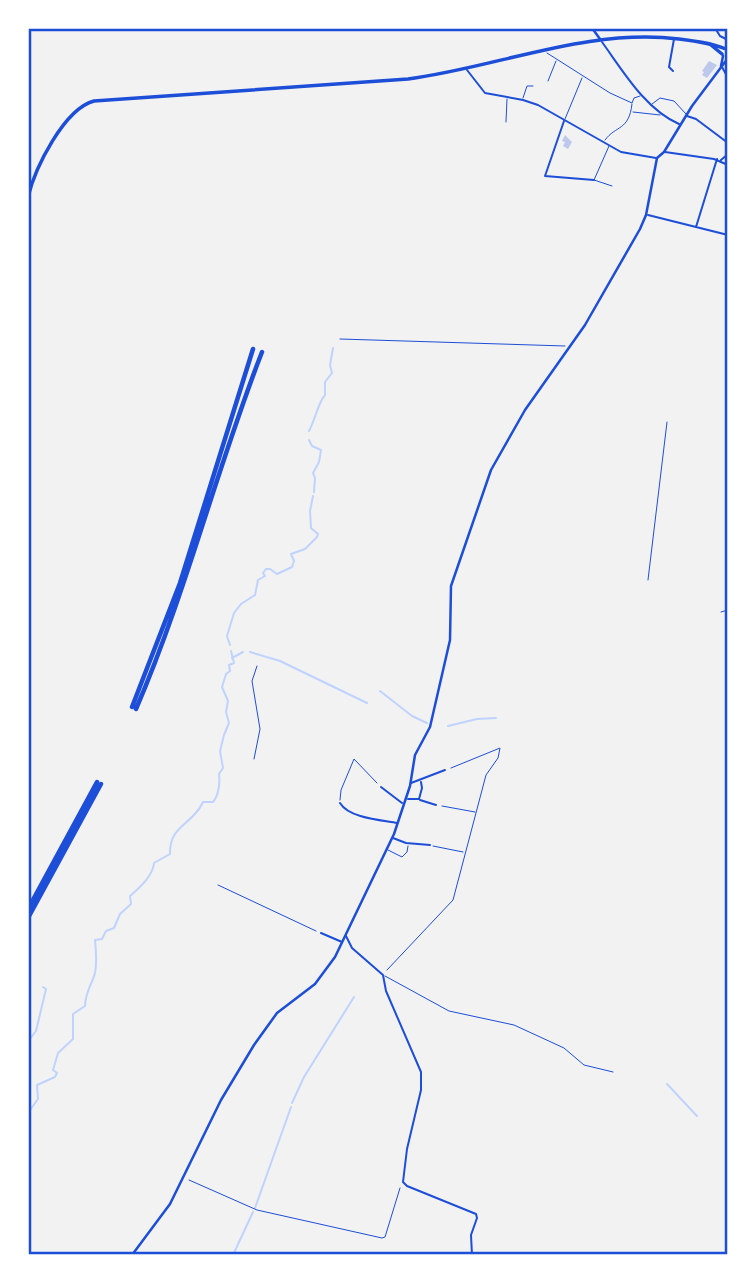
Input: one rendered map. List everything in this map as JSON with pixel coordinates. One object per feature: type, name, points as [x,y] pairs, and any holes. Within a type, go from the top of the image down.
[{"type":"highway","points":[[253,349],[180,583],[134,708],[179,601],[262,352]]},
{"type":"highway","points":[[28,909],[99,783],[28,918]]},
{"type":"main road","points":[[28,197],[32,184],[70,115],[81,106],[92,102],[386,81],[465,68],[600,39],[675,38],[727,49],[723,55]]},
{"type":"main road","points":[[709,44],[728,58]]},
{"type":"street","points":[[592,28],[643,95],[662,114],[680,125]]},
{"type":"street","points":[[715,28],[720,36],[728,40]]},
{"type":"street","points":[[673,71],[669,66],[675,38]]},
{"type":"street","points":[[723,55],[721,66],[728,78]]},
{"type":"street","points":[[132,1255],[163,1215],[221,1100],[254,1045],[277,1013],[320,978],[332,963],[342,943],[407,799],[415,755],[432,720],[448,649],[452,583],[501,450],[593,312],[646,215],[657,158],[664,152],[686,115],[728,58]]},
{"type":"street","points":[[465,68],[483,92],[523,100],[629,155],[657,158]]},
{"type":"street","points":[[686,115],[696,119],[728,143]]},
{"type":"street","points":[[564,120],[545,176],[593,180]]},
{"type":"street","points":[[664,152],[719,160],[728,165]]},
{"type":"street","points":[[696,228],[719,160],[728,154]]},
{"type":"street","points":[[646,215],[728,236]]},
{"type":"street","points":[[411,783],[445,770]]},
{"type":"street","points":[[419,799],[423,786],[421,780]]},
{"type":"street","points":[[381,787],[404,804]]},
{"type":"street","points":[[407,799],[419,799],[436,805]]},
{"type":"street","points":[[340,803],[352,812],[398,823]]},
{"type":"street","points":[[392,837],[430,845]]},
{"type":"street","points":[[321,933],[345,942],[383,975],[386,991],[422,1077],[420,1097],[404,1163],[404,1183],[476,1214],[471,1235],[472,1255]]},
{"type":"street","points":[[346,933],[349,945]]},
{"type":"lane","points":[[545,49],[610,93],[632,103]]},
{"type":"lane","points":[[548,81],[557,59]]},
{"type":"lane","points":[[564,120],[583,76]]},
{"type":"lane","points":[[523,100],[527,86],[533,86]]},
{"type":"lane","points":[[604,142],[610,134],[623,127],[636,96],[643,95]]},
{"type":"lane","points":[[506,122],[507,97]]},
{"type":"lane","points":[[652,104],[660,98],[672,100],[686,115]]},
{"type":"lane","points":[[631,111],[662,114]]},
{"type":"lane","points":[[609,145],[593,180],[612,186]]},
{"type":"lane","points":[[386,850],[394,852],[399,858],[403,857],[408,849],[408,842]]},
{"type":"lane","points":[[383,975],[452,1012],[514,1025],[564,1048],[584,1065],[613,1072]]},
{"type":"path","points":[[340,338],[571,346]]},
{"type":"path","points":[[648,580],[667,422]]},
{"type":"path","points":[[721,612],[728,610]]},
{"type":"path","points":[[254,759],[260,729],[252,686],[252,675],[257,666]]},
{"type":"path","points":[[383,975],[450,904],[455,894],[486,775],[499,757],[500,748],[445,770]]},
{"type":"path","points":[[340,803],[341,790],[354,759],[381,787]]},
{"type":"path","points":[[436,805],[477,813]]},
{"type":"path","points":[[430,845],[465,852]]},
{"type":"path","points":[[218,885],[321,933]]},
{"type":"path","points":[[184,1178],[257,1210],[382,1238],[385,1238],[389,1230],[404,1183]]},
{"type":"building","points":[[709,61],[717,65],[707,78],[702,75],[702,71]]},
{"type":"building","points":[[565,135],[572,142],[568,149],[563,146]]},
{"type":"waterway","points":[[309,431],[325,395],[325,382],[332,373],[330,365],[333,348]]},
{"type":"waterway","points":[[309,440],[312,446],[321,450],[313,473],[314,492]]},
{"type":"waterway","points":[[230,645],[227,636],[234,613],[241,604],[255,595],[258,580],[265,576],[263,573],[266,569],[277,574],[292,567],[294,561],[291,554],[305,549],[317,537],[318,534],[311,528],[313,496]]},
{"type":"waterway","points":[[28,1113],[38,1099],[37,1085],[55,1077],[57,1073],[53,1070],[58,1053],[73,1039],[73,1014],[85,1006],[86,995],[95,975],[95,940],[102,939],[106,931],[114,928],[120,914],[131,904],[130,896],[148,877],[154,863],[170,854],[177,831],[199,810],[203,802],[213,802],[217,796],[219,774],[223,768],[220,751],[229,723],[226,712],[228,701],[222,687],[226,674],[230,671],[229,665],[234,663],[231,651]]},
{"type":"waterway","points":[[232,658],[243,652]]},
{"type":"waterway","points":[[250,652],[280,661],[367,703]]},
{"type":"waterway","points":[[380,691],[412,716],[427,723]]},
{"type":"waterway","points":[[448,726],[477,719],[496,718]]},
{"type":"waterway","points":[[29,1040],[36,1031],[46,989],[43,987]]},
{"type":"waterway","points":[[292,1103],[304,1077],[354,997]]},
{"type":"waterway","points":[[667,1084],[697,1116]]},
{"type":"waterway","points":[[255,1208],[291,1107]]},
{"type":"waterway","points":[[233,1255],[253,1212]]}]
